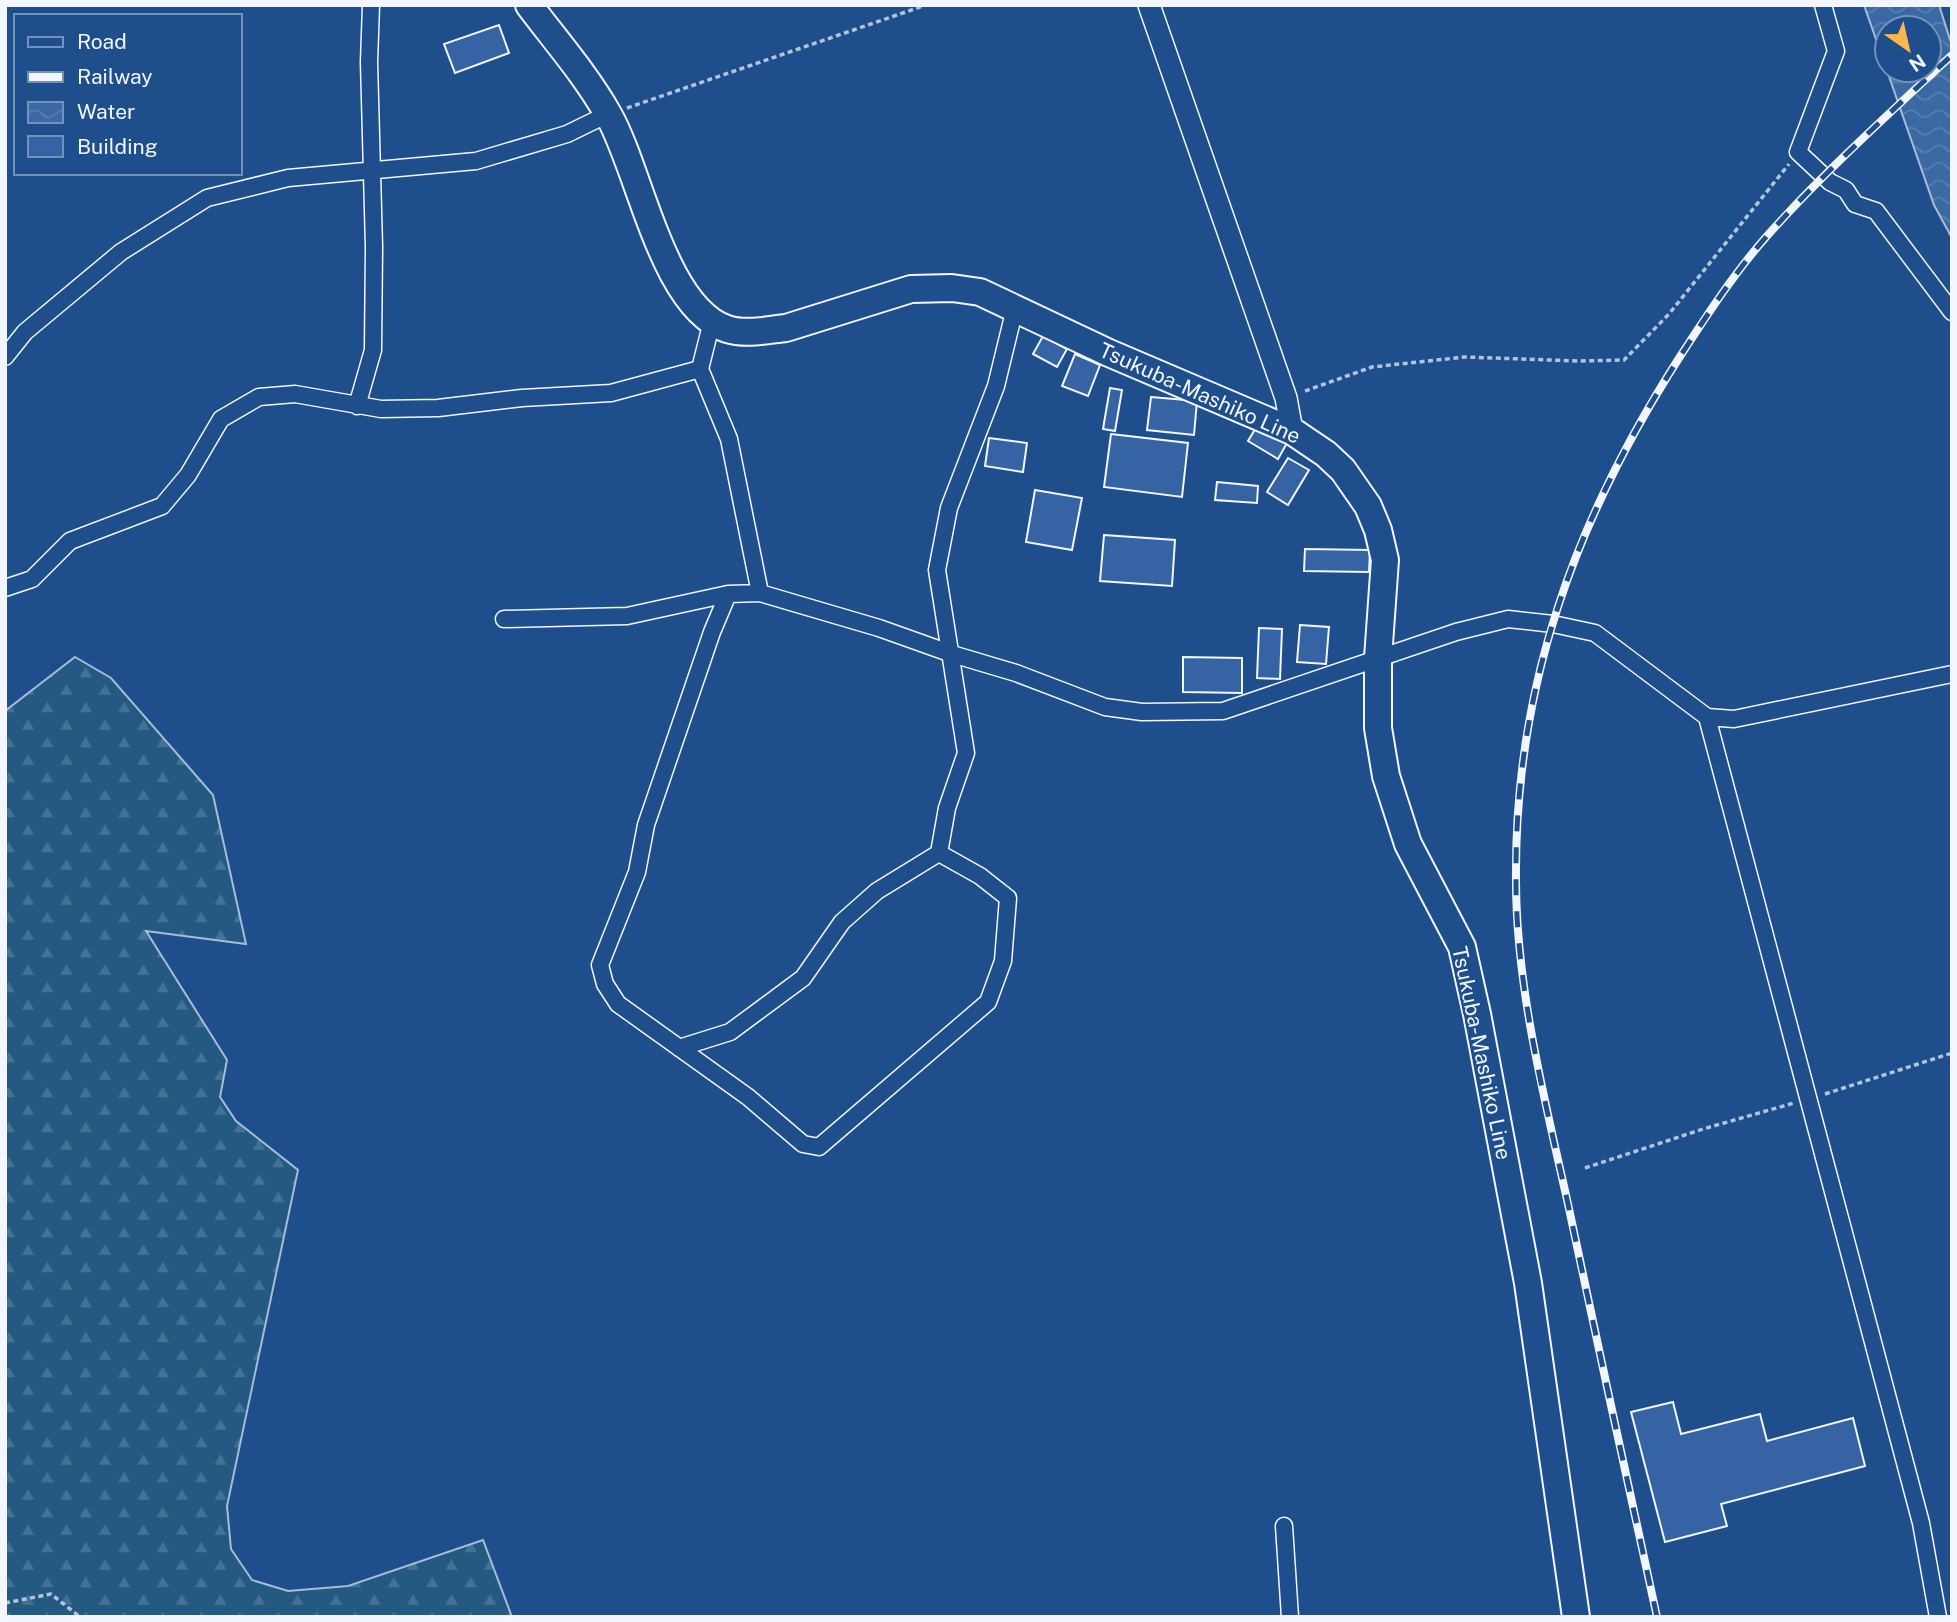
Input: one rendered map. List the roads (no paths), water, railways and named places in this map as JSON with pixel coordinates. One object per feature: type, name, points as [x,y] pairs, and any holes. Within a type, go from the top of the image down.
[{"type":"main road","points":[[529,5],[608,114],[678,285],[712,321]]},
{"type":"main road","name":"Tsukuba-Mashiko Line","points":[[712,321],[729,329],[747,331],[786,328],[911,289],[952,288],[981,292],[1109,353],[1292,431],[1326,454],[1343,470],[1368,506],[1378,530],[1385,560],[1378,658],[1378,728],[1386,776],[1408,844],[1462,947],[1528,1283],[1576,1617]]},
{"type":"street","points":[[357,406],[373,350],[373,170],[369,62],[371,5]]},
{"type":"street","points":[[1149,5],[1286,398],[1292,431]]},
{"type":"street","points":[[1823,5],[1836,51],[1798,152],[1830,182],[1846,190],[1855,204],[1876,211],[1952,312]]},
{"type":"street","points":[[5,356],[25,332],[121,252],[207,198],[288,178],[475,161],[567,134],[608,114]]},
{"type":"street","points":[[679,1048],[730,1032],[803,978],[842,922],[877,891],[939,853],[947,808],[965,753],[952,654],[937,570],[949,508],[996,386],[1015,308]]},
{"type":"street","points":[[712,321],[701,369],[729,439],[760,593]]},
{"type":"street","points":[[5,587],[32,579],[70,541],[162,506],[188,475],[220,419],[260,397],[295,394],[381,409],[438,408],[522,398],[611,393],[701,369]]},
{"type":"street","points":[[504,619],[627,616],[728,594],[760,593],[1016,673],[1105,707],[1142,712],[1223,711],[1456,632],[1508,619],[1553,624],[1595,633],[1707,717],[1734,719],[1952,674]]},
{"type":"street","points":[[728,594],[712,632],[646,825],[637,872],[600,965],[605,984],[618,1004],[748,1097],[803,1144],[819,1147],[988,1002],[1003,961],[1008,898],[980,876],[939,853]]},
{"type":"street","points":[[1707,717],[1921,1523],[1938,1617]]},
{"type":"street","points":[[1284,1526],[1290,1617]]},
{"type":"water","points":[[1864,5],[1939,5],[1942,14],[1873,14],[1873,31]]},
{"type":"water","points":[[1943,18],[1952,46],[1952,238],[1934,205],[1892,84],[1943,84]]},
{"type":"railway","points":[[1657,1617],[1541,1084],[1526,1003],[1517,921],[1516,881],[1518,809],[1526,739],[1540,671],[1558,606],[1582,541],[1611,478],[1681,355],[1711,309],[1767,236],[1834,166],[1952,55]]}]
